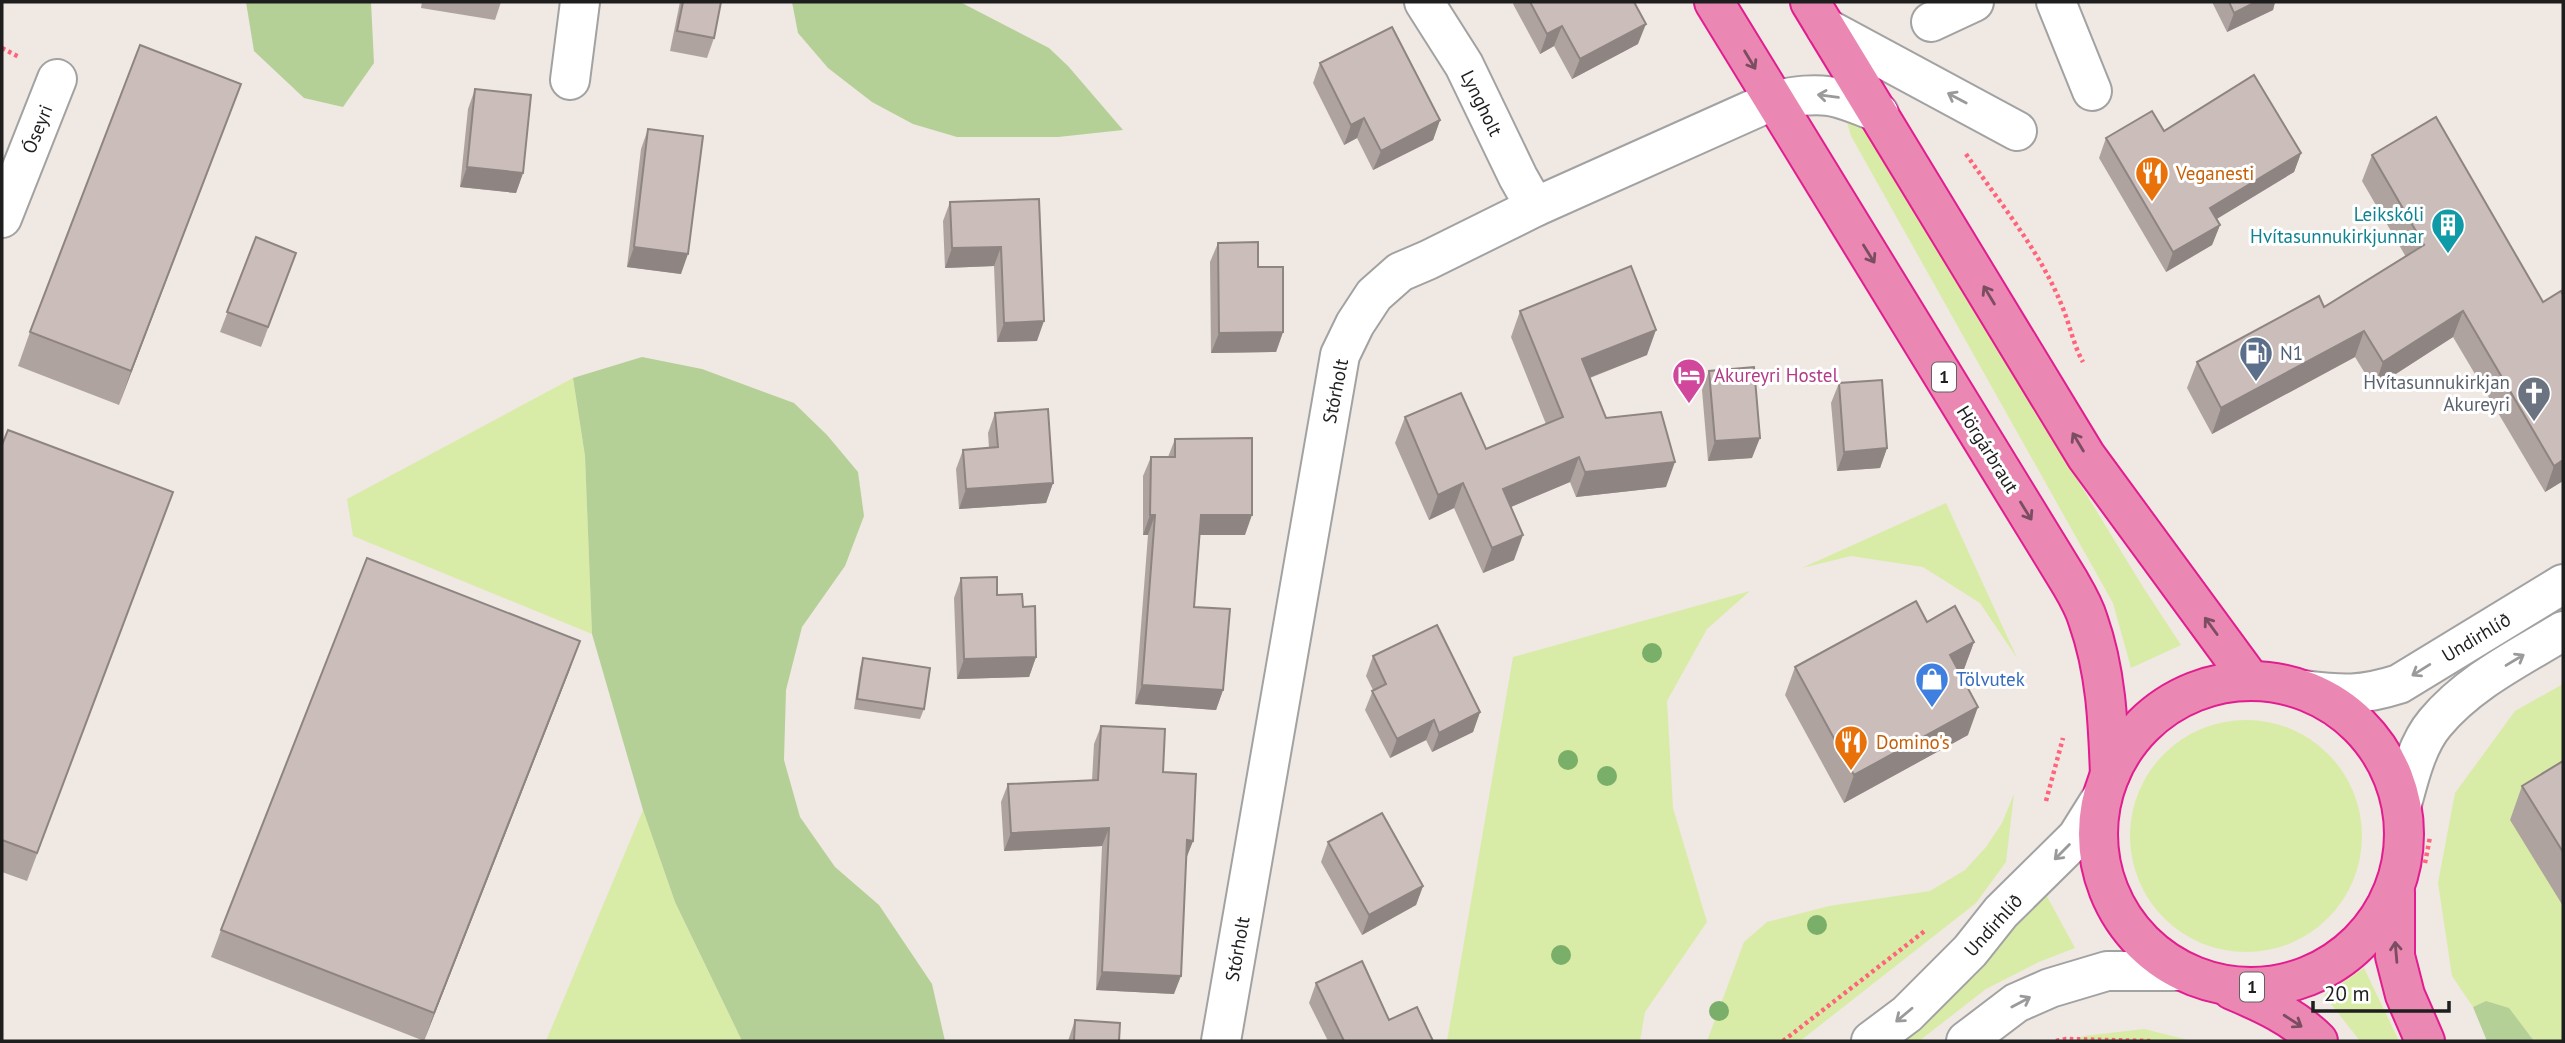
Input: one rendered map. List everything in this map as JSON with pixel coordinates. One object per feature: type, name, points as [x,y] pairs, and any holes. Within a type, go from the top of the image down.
[{"type":"highway","name":"Hörgárbraut","points":[[1714,2],[2069,581],[2088,617],[2100,656],[2107,694],[2106,786],[2098,838],[2104,879],[2121,917],[2148,948],[2182,971],[2266,1004],[2307,1030],[2318,1041]]},
{"type":"highway","points":[[1818,15],[2086,456],[2251,681]]},
{"type":"highway","name":"Hörgárbraut","points":[[2106,786],[2124,748],[2143,726],[2166,707],[2193,693],[2221,684],[2251,681],[2278,683],[2304,690],[2339,708],[2368,734],[2389,766],[2402,804],[2405,833],[2404,852],[2395,890],[2395,956],[2404,995],[2425,1041]]},
{"type":"highway","name":"Hörgárbraut","points":[[2220,985],[2263,988],[2274,986],[2305,978],[2343,958],[2374,928],[2395,890]]},
{"type":"street","points":[[570,80],[580,2]]},
{"type":"street","name":"Lyngholt","points":[[1423,2],[1464,65],[1535,207]]},
{"type":"street","points":[[1931,22],[1974,2]]},
{"type":"street","points":[[2056,2],[2092,91]]},
{"type":"street","points":[[1818,15],[2017,131]]},
{"type":"street","name":"Óseyri","points":[[2,218],[57,79]]},
{"type":"street","name":"Stórholt","points":[[1221,1041],[1340,355],[1355,324],[1374,295],[1400,272],[1535,207],[1774,100],[1806,94],[1826,94],[1879,113]]},
{"type":"street","name":"Undirhlíð","points":[[2304,690],[2342,695],[2360,694],[2399,684],[2563,584]]},
{"type":"street","name":"Undirhlíð","points":[[2402,804],[2412,767],[2434,724],[2481,680],[2563,631]]},
{"type":"street","name":"Undirhlíð","points":[[1871,1041],[1907,1014],[1970,951],[2001,912],[2077,837],[2106,786]]},
{"type":"street","points":[[1966,1041],[2016,1003],[2050,988],[2107,971],[2182,971]]},
{"type":"path","points":[[1960,144],[2031,247],[2062,306],[2074,344],[2087,368]]},
{"type":"path","points":[[2044,810],[2065,732]]},
{"type":"path","points":[[1783,1041],[1933,925]]},
{"type":"path","points":[[2056,1041],[2151,1041]]},
{"type":"green space","points":[[246,2],[371,2],[374,63],[343,107],[304,98],[254,51]]},
{"type":"green space","points":[[792,2],[960,2],[1049,48],[1123,130],[1058,137],[957,137],[913,124],[872,102],[828,68],[798,33]]},
{"type":"green space","points":[[1842,105],[1863,129],[2181,645],[2131,668],[2113,603],[1851,136]]},
{"type":"green space","points":[[642,357],[702,369],[794,403],[827,435],[858,472],[864,516],[845,566],[802,627],[786,690],[784,760],[800,817],[835,867],[879,905],[932,984],[945,1041],[742,1041],[675,902],[643,810],[592,634],[585,456],[573,378]]},
{"type":"green space","points":[[573,378],[585,456],[592,634],[353,536],[347,499]]},
{"type":"green space","points":[[1946,503],[2017,658],[1980,603],[1923,567],[1851,556],[1802,568]]},
{"type":"green space","points":[[1750,591],[1707,629],[1667,701],[1673,808],[1707,922],[1645,1012],[1640,1041],[1447,1041],[1513,657]]},
{"type":"green space","points":[[2563,684],[2563,1041],[2534,1041],[2529,1034],[2486,1001],[2473,1007],[2452,976],[2438,883],[2455,793],[2515,711]]},
{"type":"green space","points":[[2235,720],[2257,720],[2301,733],[2320,746],[2336,762],[2349,781],[2357,802],[2362,836],[2360,859],[2349,891],[2336,910],[2320,926],[2301,939],[2280,947],[2257,952],[2235,952],[2191,939],[2172,926],[2156,910],[2143,891],[2135,870],[2130,847],[2130,825],[2143,781],[2156,762],[2172,746],[2191,733],[2212,725]]},
{"type":"green space","points":[[2014,794],[2006,862],[1976,903],[1800,1041],[1707,1041],[1744,942],[1767,922],[1829,906],[1930,891],[1965,870],[1986,847],[2002,823]]},
{"type":"green space","points":[[643,810],[675,902],[742,1041],[546,1041]]},
{"type":"green space","points":[[2043,889],[2075,948],[2039,962],[1986,989],[1919,1041],[1894,1041],[1976,975],[2015,920]]},
{"type":"green space","points":[[2364,968],[2399,1041],[2360,1041],[2324,995]]},
{"type":"green space","points":[[2486,1001],[2509,1008],[2534,1041],[2487,1041],[2473,1007]]},
{"type":"green space","points":[[2144,1029],[2192,1041],[2076,1041],[2083,1036]]},
{"type":"building","points":[[683,2],[721,2],[714,38],[677,31]]},
{"type":"building","points":[[1530,2],[1634,2],[1646,24],[1580,59],[1562,26],[1547,34]]},
{"type":"building","points":[[2229,2],[2256,2],[2234,13]]},
{"type":"building","points":[[1392,27],[1440,120],[1381,151],[1364,118],[1351,125],[1320,63]]},
{"type":"building","points":[[140,45],[241,84],[131,371],[30,332]]},
{"type":"building","points":[[2254,75],[2301,153],[2210,208],[2220,225],[2173,252],[2106,138],[2152,111],[2164,131]]},
{"type":"building","points":[[475,89],[531,95],[523,173],[467,167]]},
{"type":"building","points":[[2436,117],[2543,302],[2561,291],[2563,295],[2563,460],[2554,466],[2463,311],[2383,362],[2364,331],[2221,408],[2197,362],[2319,296],[2324,307],[2424,245],[2372,155]]},
{"type":"building","points":[[648,129],[703,136],[688,254],[634,247]]},
{"type":"building","points":[[1039,199],[1044,321],[1004,323],[1001,247],[952,248],[950,202]]},
{"type":"building","points":[[256,237],[296,253],[268,327],[227,312]]},
{"type":"building","points":[[1258,242],[1258,267],[1283,267],[1283,332],[1219,333],[1218,243]]},
{"type":"building","points":[[1631,266],[1656,330],[1582,359],[1606,418],[1661,412],[1675,462],[1585,472],[1579,457],[1503,489],[1523,535],[1492,548],[1463,483],[1438,495],[1405,417],[1461,393],[1486,449],[1563,417],[1520,311]]},
{"type":"building","points":[[1754,367],[1760,438],[1715,441],[1709,371]]},
{"type":"building","points":[[1882,380],[1887,448],[1844,452],[1839,383]]},
{"type":"building","points":[[1048,409],[1053,483],[966,489],[963,450],[998,447],[995,413]]},
{"type":"building","points":[[8,430],[173,492],[37,853],[2,840],[2,445]]},
{"type":"building","points":[[1252,438],[1252,515],[1201,515],[1194,607],[1230,609],[1223,690],[1142,685],[1155,515],[1150,515],[1151,457],[1175,457],[1175,439]]},
{"type":"building","points":[[367,558],[580,641],[434,1013],[221,930]]},
{"type":"building","points":[[997,577],[997,595],[1022,594],[1023,607],[1035,606],[1036,657],[964,659],[961,578]]},
{"type":"building","points":[[1916,601],[1927,622],[1955,606],[1974,642],[1950,655],[1978,707],[1854,775],[1795,667]]},
{"type":"building","points":[[1437,625],[1480,712],[1439,733],[1434,720],[1397,739],[1372,691],[1386,684],[1373,656]]},
{"type":"building","points":[[863,658],[930,668],[924,709],[857,699]]},
{"type":"building","points":[[1101,726],[1165,729],[1163,772],[1196,774],[1193,841],[1187,840],[1181,976],[1102,972],[1109,828],[1011,833],[1008,784],[1098,780]]},
{"type":"building","points":[[2563,761],[2563,852],[2522,786]]},
{"type":"building","points":[[1382,813],[1423,886],[1369,915],[1328,842]]},
{"type":"building","points":[[1362,961],[1389,1020],[1417,1007],[1433,1041],[1344,1041],[1316,983]]},
{"type":"building","points":[[1075,1020],[1120,1023],[1119,1041],[1074,1041]]},
{"type":"place","name":"Veganesti","points":[[2152,203]]},
{"type":"place","name":"Leikskóli Hvítasunnukirkjunnar","points":[[2448,255]]},
{"type":"place","name":"N1","points":[[2256,383]]},
{"type":"place","name":"Akureyri Hostel","points":[[1689,405]]},
{"type":"place","name":"Hvítasunnukirkjan Akureyri","points":[[2534,423]]},
{"type":"place","name":"Tölvutek","points":[[1932,709]]},
{"type":"place","name":"Domino's","points":[[1851,772]]}]
